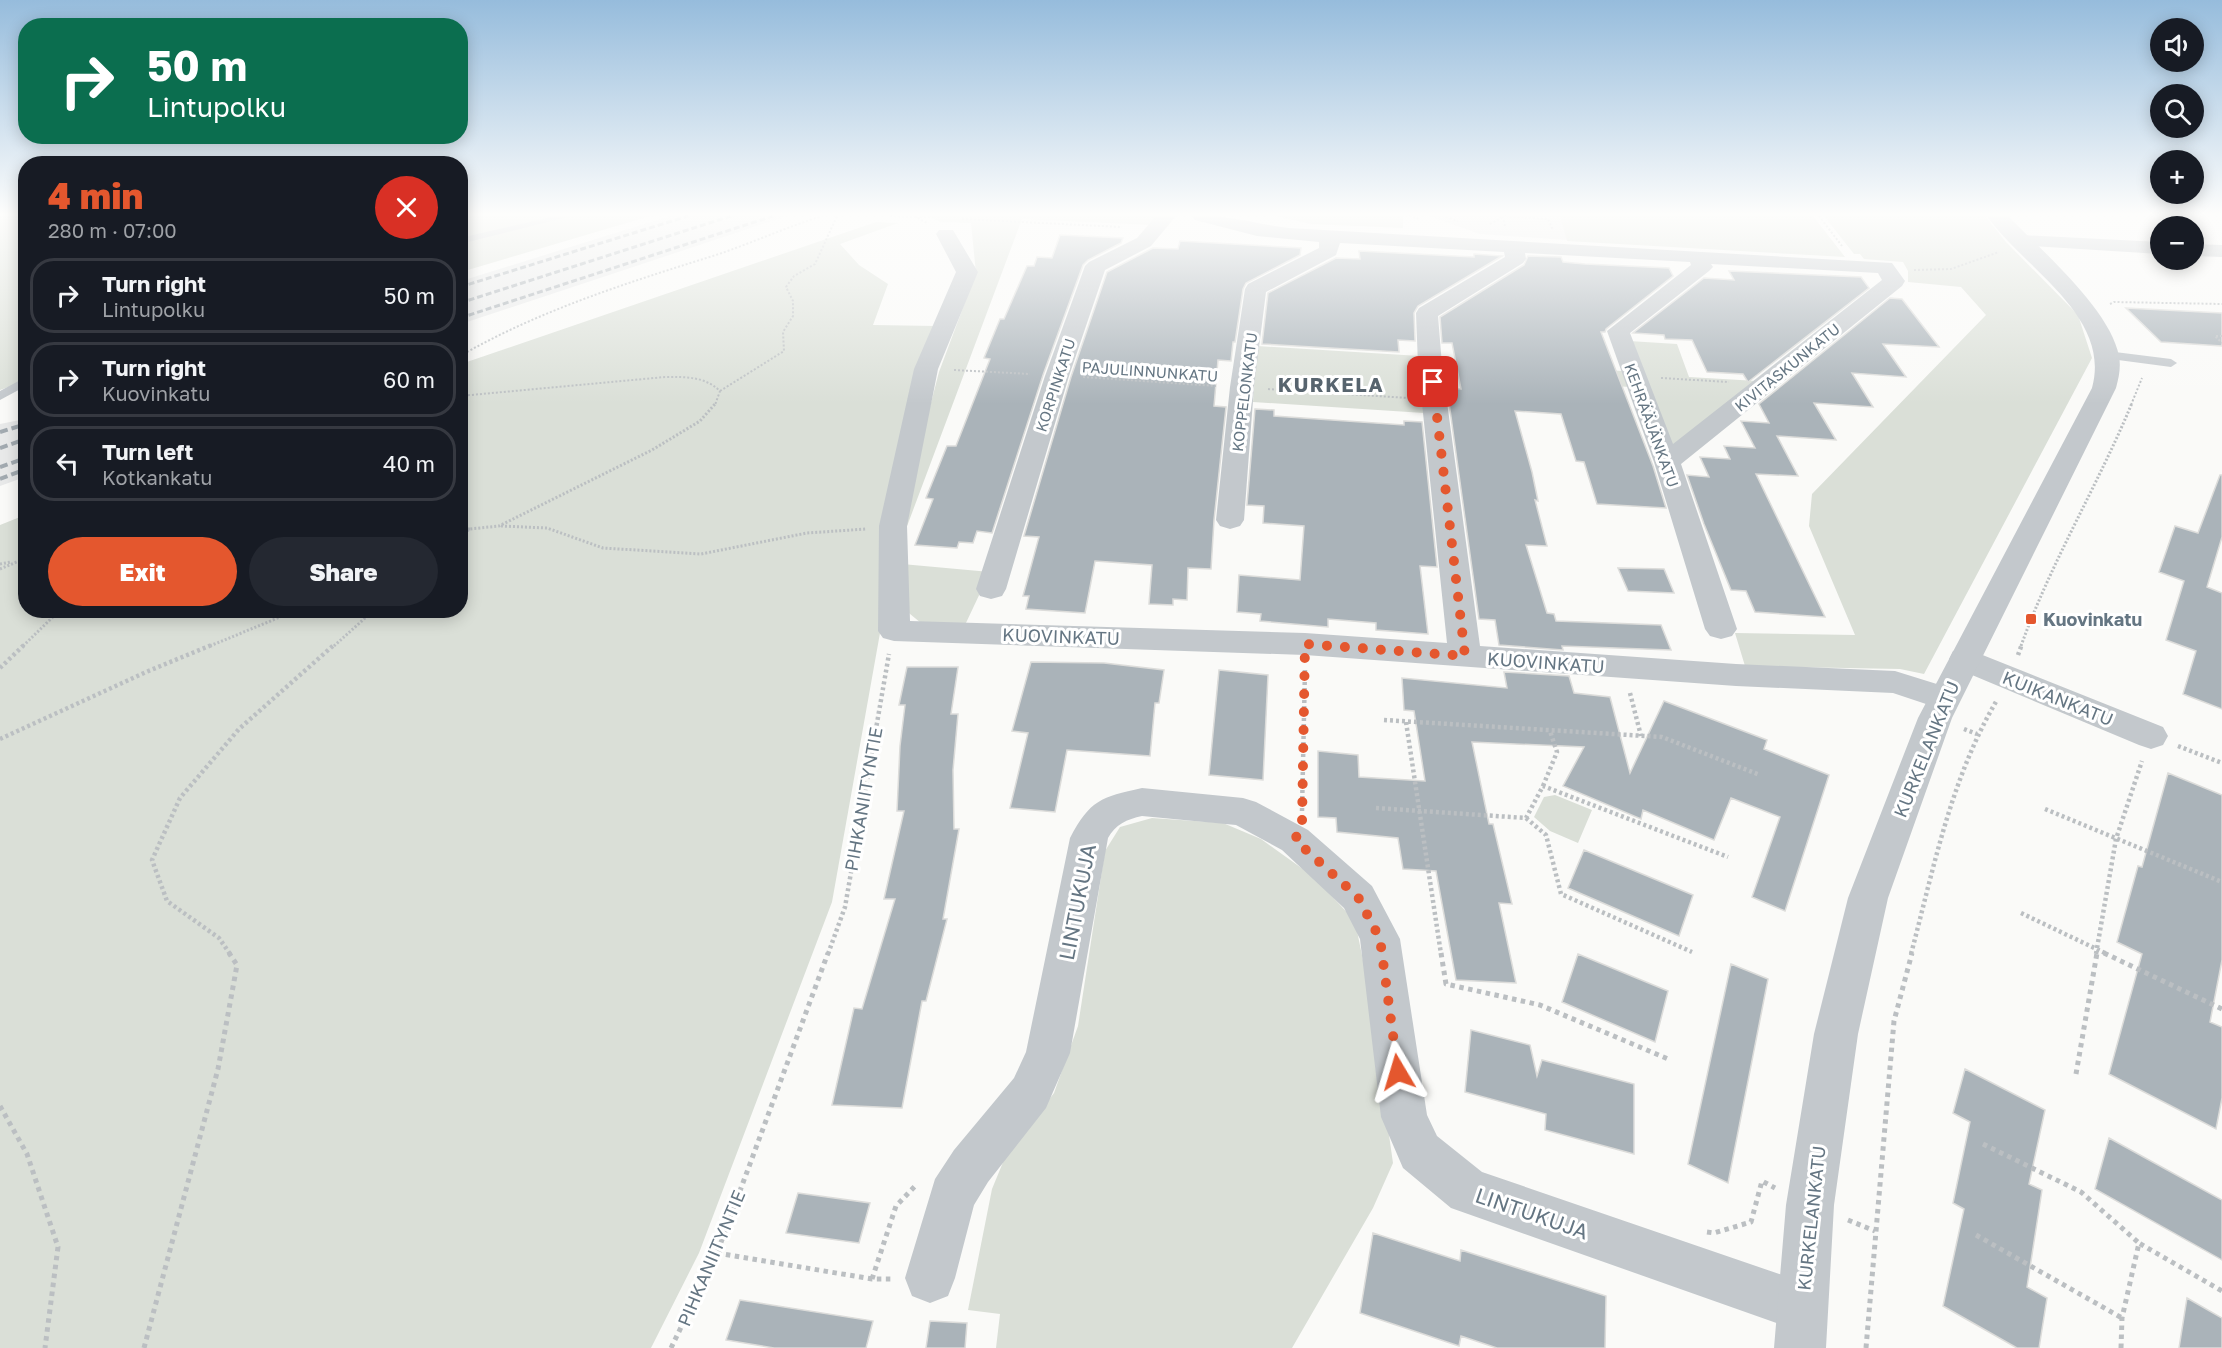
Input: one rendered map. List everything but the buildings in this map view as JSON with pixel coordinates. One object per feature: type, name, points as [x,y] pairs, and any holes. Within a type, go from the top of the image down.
[{"type":"street","points":[[894,631],[893,526],[926,369],[964,279]]},
{"type":"street","name":"KORPINKATU","points":[[991,589],[1057,376],[1091,279]]},
{"type":"street","name":"KOPPELONKATU","points":[[1230,520],[1242,387],[1256,289],[1275,279]]},
{"type":"street","points":[[1465,656],[1427,313],[1483,279]]},
{"type":"street","name":"KEHRÄÄJÄNKATU","points":[[1686,279],[1618,331],[1667,462],[1721,629]]},
{"type":"street","name":"KIVITASKUNKATU","points":[[1667,462],[1894,281],[1893,279]]},
{"type":"street","name":"KURKELANKATU","points":[[1801,1327],[1810,1205],[1836,1034],[1868,898],[1944,698],[2104,388],[2108,373],[2107,355],[2099,332],[2074,296],[2057,279]]},
{"type":"street","name":"KUOVINKATU","points":[[894,631],[1305,644],[1736,675],[1895,682],[1944,698]]},
{"type":"street","name":"KUIKANKATU","points":[[1965,659],[2151,736]]},
{"type":"street","name":"LINTUKUJA","points":[[930,1278],[952,1196],[971,1166],[1030,1093],[1048,1053],[1089,838],[1099,820],[1118,807],[1142,802],[1243,813],[1295,840],[1358,897],[1380,939],[1404,1117],[1420,1152],[1468,1191],[1801,1327]]},
{"type":"lane","points":[[2107,355],[2171,363]]},
{"type":"lane","points":[[0,396],[18,386]]},
{"type":"path","points":[[468,351],[486,340],[538,316],[647,279]]},
{"type":"path","points":[[499,526],[662,444],[700,421],[718,401],[720,391],[784,351],[783,333],[793,316],[793,301],[786,287],[792,279]]},
{"type":"path","points":[[2108,305],[2114,302],[2222,304]]},
{"type":"path","points":[[2222,336],[2215,336],[2222,344]]},
{"type":"path","points":[[1866,1348],[1894,1021],[1950,806],[1977,734],[2010,678],[2038,599],[2136,396],[2142,378],[2139,359]]},
{"type":"path","name":"PAJULINNUNKATU","points":[[926,369],[1435,400]]},
{"type":"path","points":[[1634,376],[1766,384]]},
{"type":"path","points":[[468,395],[665,377],[698,378],[713,382],[720,391]]},
{"type":"path","points":[[470,529],[499,526],[547,528],[603,548],[701,555],[807,533],[893,526]]},
{"type":"path","points":[[0,564],[17,562]]},
{"type":"path","points":[[0,569],[17,562]]},
{"type":"path","points":[[0,668],[52,618]]},
{"type":"path","points":[[0,739],[146,672],[278,618]]},
{"type":"path","points":[[144,1348],[218,1069],[237,965],[219,938],[167,902],[152,860],[180,798],[239,729],[364,618]]},
{"type":"path","name":"PIHKANIITYNTIE","points":[[671,1348],[717,1253],[845,907],[894,631]]},
{"type":"path","points":[[1295,840],[1302,823],[1305,644]]},
{"type":"path","points":[[1628,685],[1641,736]]},
{"type":"path","points":[[1384,720],[1662,737],[1760,774]]},
{"type":"path","points":[[1406,722],[1446,984],[1540,1005],[1668,1059]]},
{"type":"path","points":[[1526,818],[1557,752],[1550,731]]},
{"type":"path","points":[[2076,1074],[2116,839],[2151,736],[2222,763]]},
{"type":"path","points":[[1543,786],[1728,857]]},
{"type":"path","points":[[1376,808],[1526,818],[1546,835],[1561,894],[1692,952]]},
{"type":"path","points":[[2045,809],[2222,882]]},
{"type":"path","points":[[2021,913],[2222,1009]]},
{"type":"path","points":[[0,1106],[27,1154],[58,1247],[45,1348]]},
{"type":"path","points":[[1983,1144],[2080,1192],[2139,1243],[2222,1291]]},
{"type":"path","points":[[872,1280],[896,1206],[920,1180]]},
{"type":"path","points":[[1704,1232],[1714,1233],[1751,1222],[1762,1181],[1810,1205]]},
{"type":"path","points":[[1976,1235],[2122,1318]]},
{"type":"path","points":[[2121,1348],[2122,1318],[2139,1243]]},
{"type":"path","points":[[717,1253],[872,1280],[930,1278]]},
{"type":"shaded area","points":[[0,279],[18,279],[18,384],[0,390]]},
{"type":"shaded area","points":[[468,279],[597,279],[468,322]]},
{"type":"shaded area","points":[[710,279],[880,279],[888,284],[873,325],[936,326],[880,542],[880,633],[832,902],[699,1253],[651,1348],[0,1348],[0,525],[18,518],[18,618],[468,618],[468,362]]},
{"type":"shaded area","points":[[974,279],[1000,279],[900,545],[899,526],[939,372]]},
{"type":"shaded area","points":[[1908,279],[2042,279],[2078,315],[2092,358],[1924,674],[1900,669],[1745,666],[1735,633],[1855,635],[1809,526],[1812,494],[1986,315],[1961,287],[1908,282]]},
{"type":"shaded area","points":[[1629,341],[1677,344],[1689,377],[1757,381],[1672,448],[1646,388],[1437,375],[1437,360],[1639,372]]},
{"type":"shaded area","points":[[1257,346],[1420,356],[1424,413],[1253,402]]},
{"type":"shaded area","points":[[18,420],[18,480],[0,486],[0,424]]},
{"type":"shaded area","points":[[902,564],[990,572],[965,625],[921,623],[904,609]]},
{"type":"shaded area","points":[[1555,795],[1592,810],[1578,843],[1550,831],[1534,817],[1544,797]]},
{"type":"shaded area","points":[[1152,818],[1223,823],[1261,839],[1314,877],[1355,921],[1367,980],[1393,1163],[1373,1208],[1292,1348],[996,1348],[1000,1314],[968,1310],[992,1189],[1006,1155],[1054,1093],[1078,1026],[1105,851],[1120,827]]},
{"type":"railway","points":[[468,285],[486,279]]},
{"type":"railway","points":[[468,300],[535,279]]},
{"type":"railway","points":[[468,315],[580,279]]},
{"type":"railway","points":[[0,432],[18,426]]},
{"type":"railway","points":[[0,448],[18,442]]},
{"type":"railway","points":[[0,467],[18,461]]},
{"type":"railway","points":[[0,479],[18,472]]},
{"type":"place","name":"Kuovinkatu","points":[[2031,619]]},
{"type":"district","name":"KURKELA","points":[[1331,384]]},
{"type":"route","points":[[1398,1072],[1380,939],[1358,897],[1295,840],[1302,823],[1305,644],[1465,656],[1433,382]]}]
